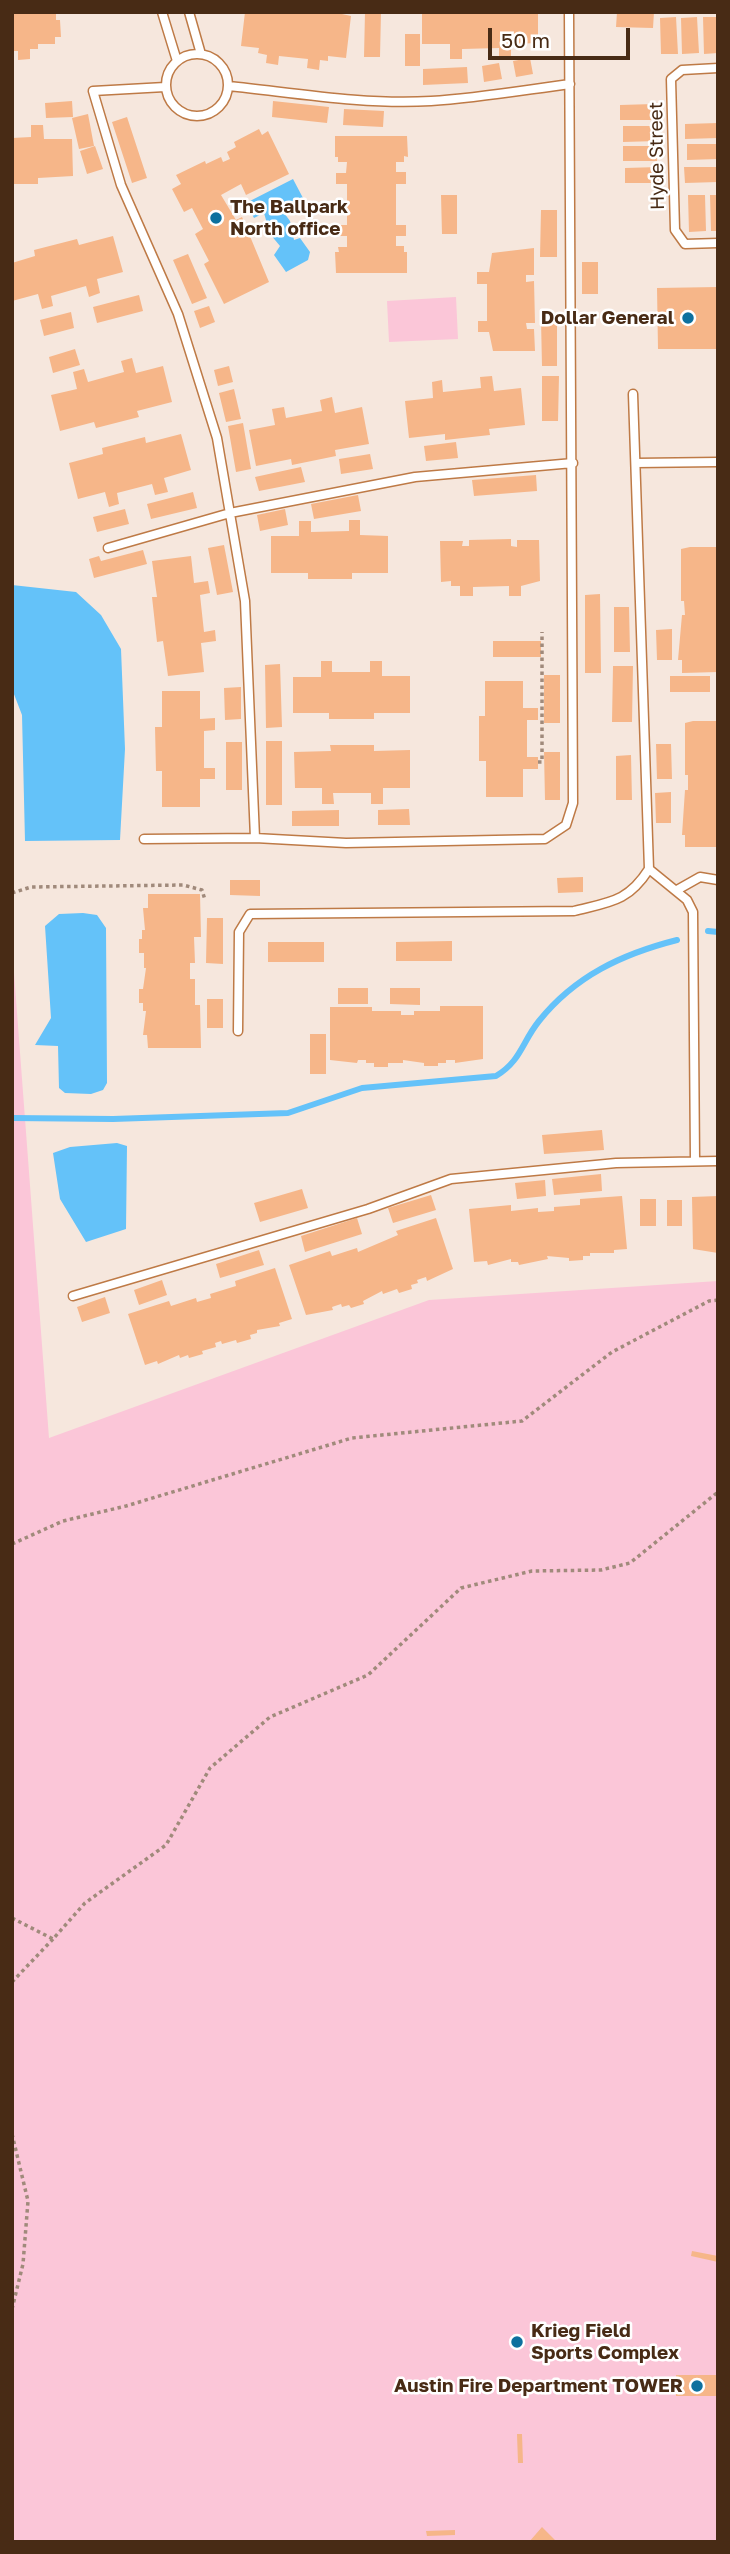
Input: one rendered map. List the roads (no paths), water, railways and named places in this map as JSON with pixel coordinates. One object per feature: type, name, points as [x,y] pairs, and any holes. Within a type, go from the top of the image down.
[{"type":"lane","points":[[162,12],[177,61]]},
{"type":"lane","points":[[189,12],[201,54]]},
{"type":"lane","points":[[144,839],[255,838],[346,843],[545,839],[566,825],[573,803],[569,12]]},
{"type":"lane","points":[[201,54],[220,65],[225,71],[229,86],[224,101],[213,113],[197,117],[182,113],[170,102],[165,87],[168,72],[177,61],[188,55],[201,54]]},
{"type":"lane","name":"Hyde Street","points":[[718,68],[692,68],[676,73],[671,79],[673,208],[678,238],[685,244],[718,243]]},
{"type":"lane","points":[[229,86],[359,100],[406,101],[570,85]]},
{"type":"lane","points":[[165,87],[93,91],[121,185],[178,314],[217,438],[246,601],[255,838]]},
{"type":"lane","points":[[238,1031],[239,932],[250,914],[574,911],[617,900],[637,888],[649,869],[633,394]]},
{"type":"lane","points":[[636,463],[718,462]]},
{"type":"lane","points":[[108,548],[230,513],[415,477],[573,463]]},
{"type":"lane","points":[[649,869],[677,890],[687,900],[692,912],[695,1161]]},
{"type":"lane","points":[[677,890],[700,877],[718,880]]},
{"type":"lane","points":[[73,1296],[368,1209],[451,1179],[616,1163],[718,1161]]},
{"type":"water","points":[[293,179],[303,198],[279,206],[290,221],[294,240],[300,238],[310,252],[308,260],[286,272],[274,255],[280,246],[270,234],[264,213],[254,218],[246,203]]},
{"type":"water","points":[[12,585],[76,592],[101,615],[121,649],[125,749],[120,840],[25,841],[22,715],[12,689]]},
{"type":"water","points":[[59,914],[97,915],[106,928],[107,1083],[103,1090],[91,1094],[65,1093],[59,1088],[58,1046],[35,1045],[51,1018],[45,926]]},
{"type":"water","points":[[117,1143],[127,1146],[126,1229],[86,1242],[60,1199],[53,1153],[70,1147]]},
{"type":"waterway","points":[[708,931],[718,932]]},
{"type":"waterway","points":[[12,1118],[113,1119],[288,1113],[362,1088],[496,1076],[511,1064],[539,1021],[568,991],[619,960],[677,940]]},
{"type":"place","name":"The Ballpark North office","points":[[216,218]]},
{"type":"place","name":"Dollar General","points":[[688,318]]},
{"type":"place","name":"Krieg Field Sports Complex","points":[[517,2342]]},
{"type":"place","name":"Austin Fire Department TOWER","points":[[697,2386]]}]
